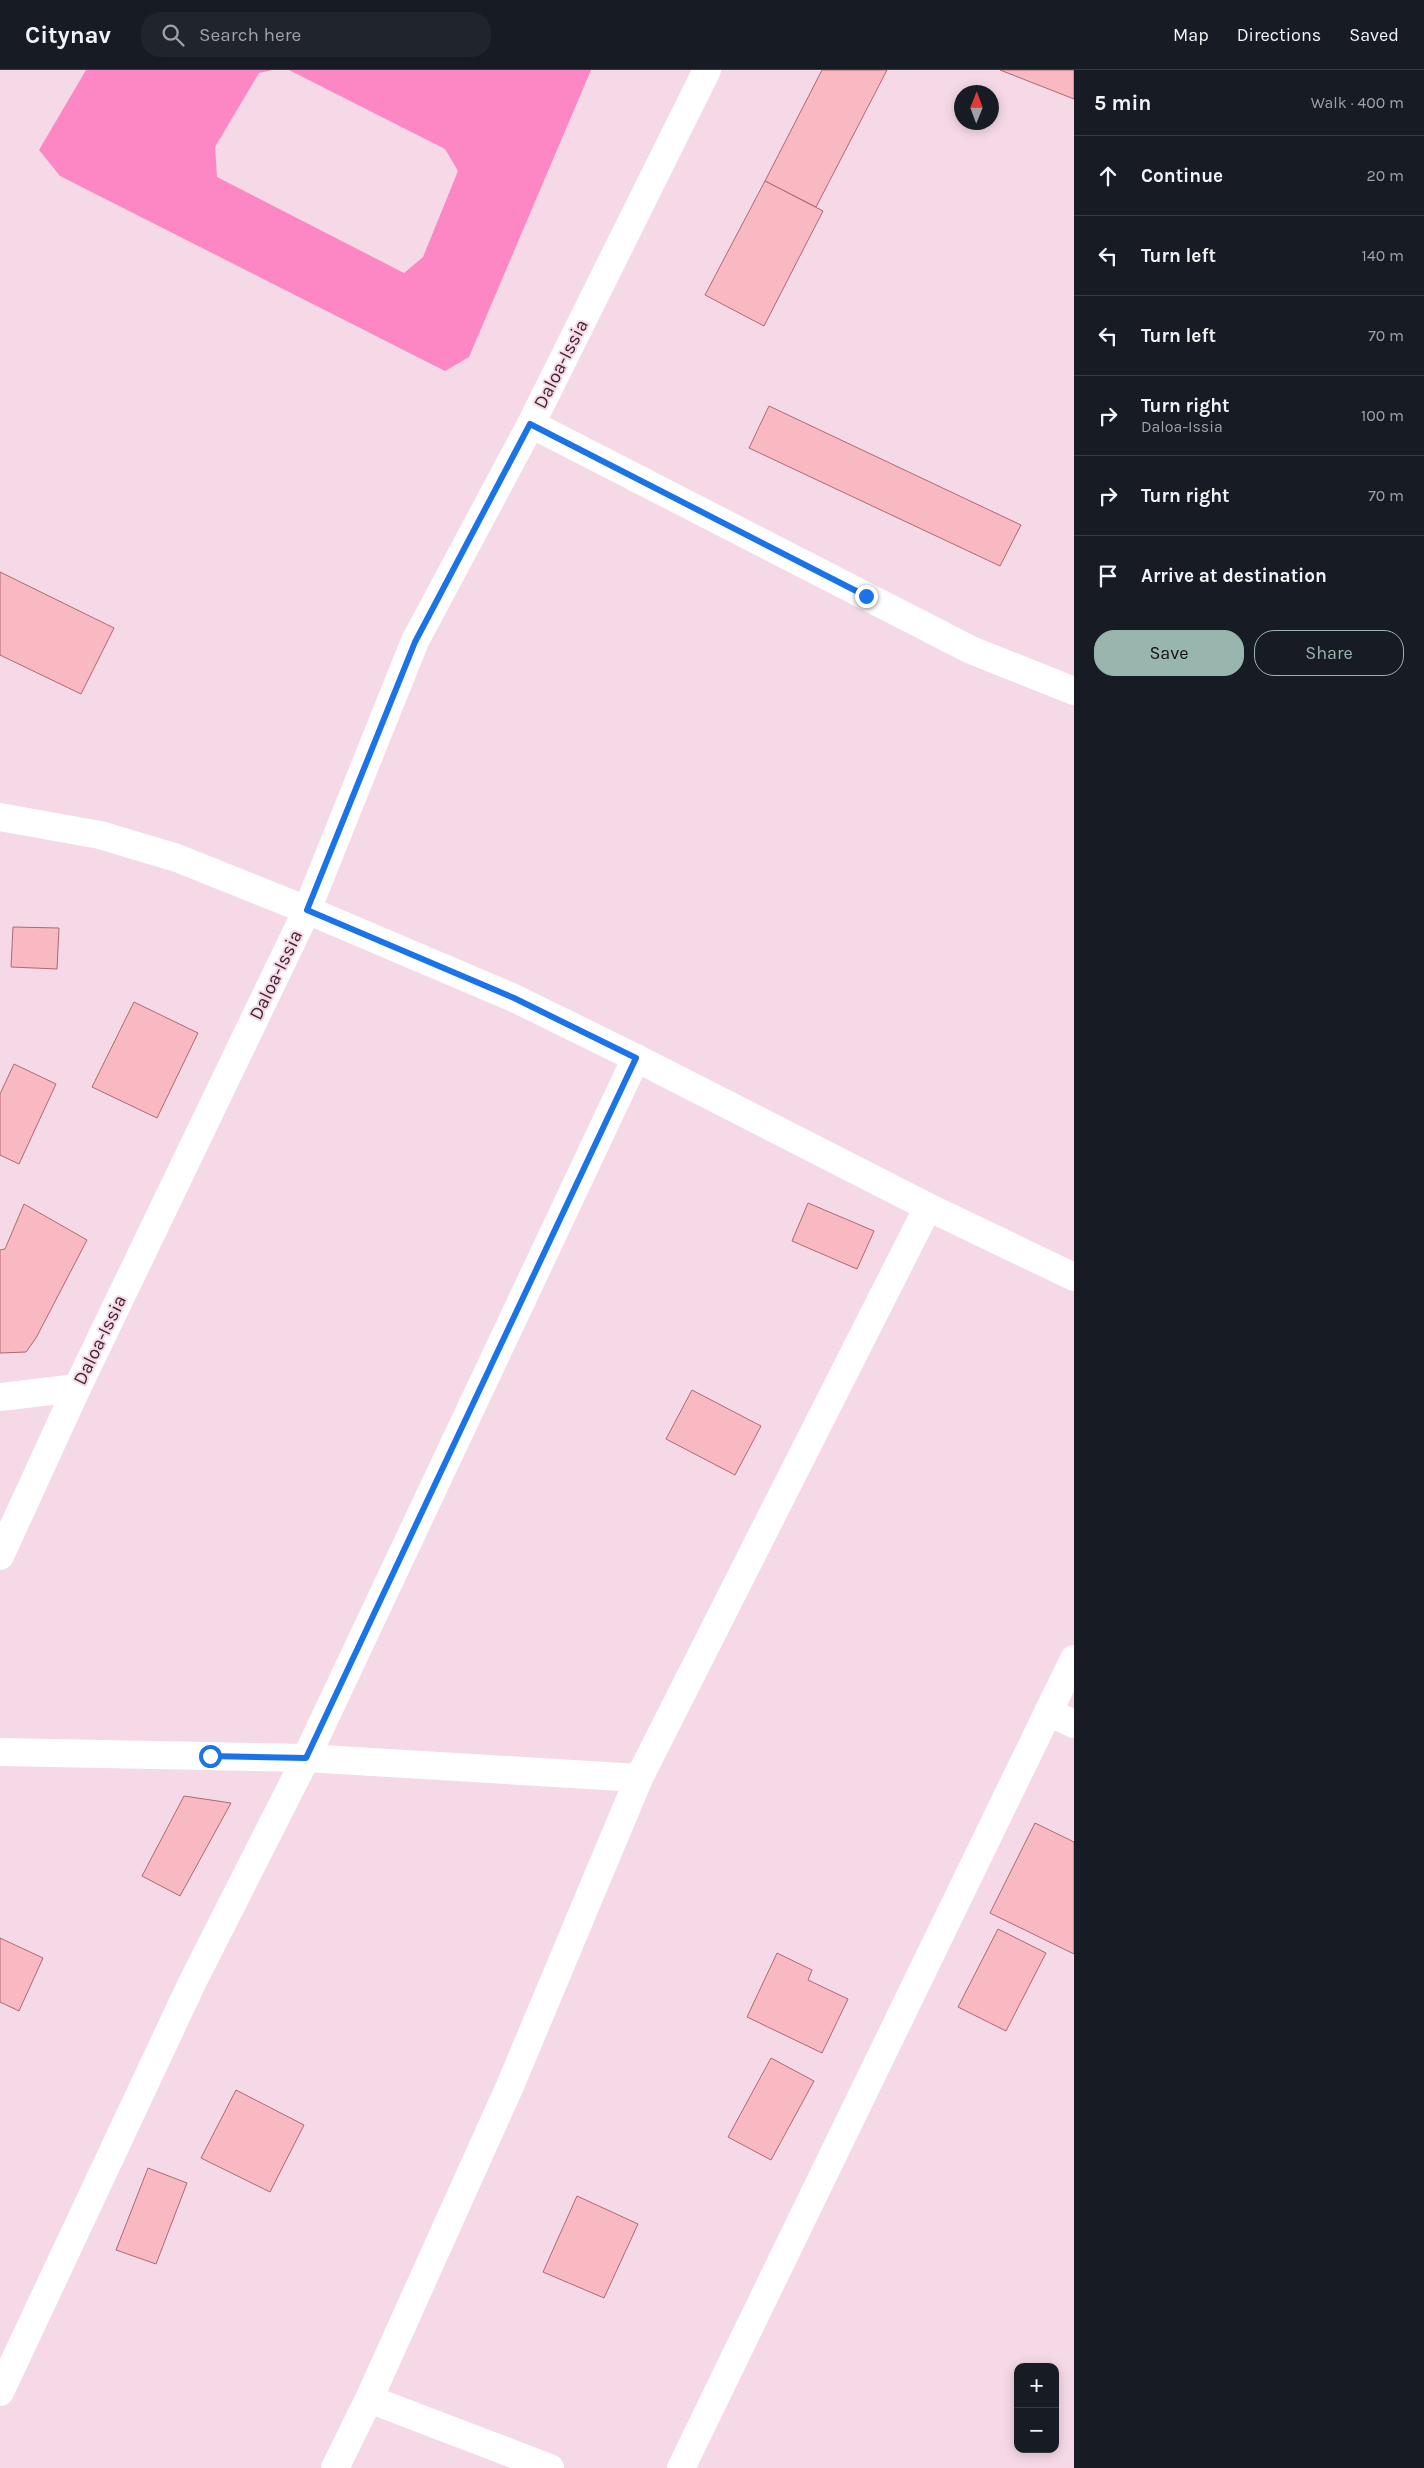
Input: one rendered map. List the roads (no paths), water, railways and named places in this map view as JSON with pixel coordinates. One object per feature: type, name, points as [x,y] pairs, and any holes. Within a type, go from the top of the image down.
[{"type":"street","name":"Daloa-Issia","points":[[0,1556],[77,1388],[307,910],[415,642],[530,424],[707,70]]},
{"type":"street","points":[[530,424],[972,650],[1074,691]]},
{"type":"street","points":[[0,817],[100,835],[176,858],[307,910],[514,998],[928,1207],[1074,1277]]},
{"type":"street","points":[[0,2392],[192,1983],[306,1758],[636,1058]]},
{"type":"street","points":[[335,2468],[369,2399],[510,2086],[639,1778],[928,1207]]},
{"type":"street","points":[[0,1398],[77,1388]]},
{"type":"street","points":[[681,2468],[1074,1660]]},
{"type":"street","points":[[1048,1712],[1074,1724]]},
{"type":"street","points":[[0,1752],[306,1758],[639,1778]]},
{"type":"street","points":[[369,2399],[550,2468]]}]
